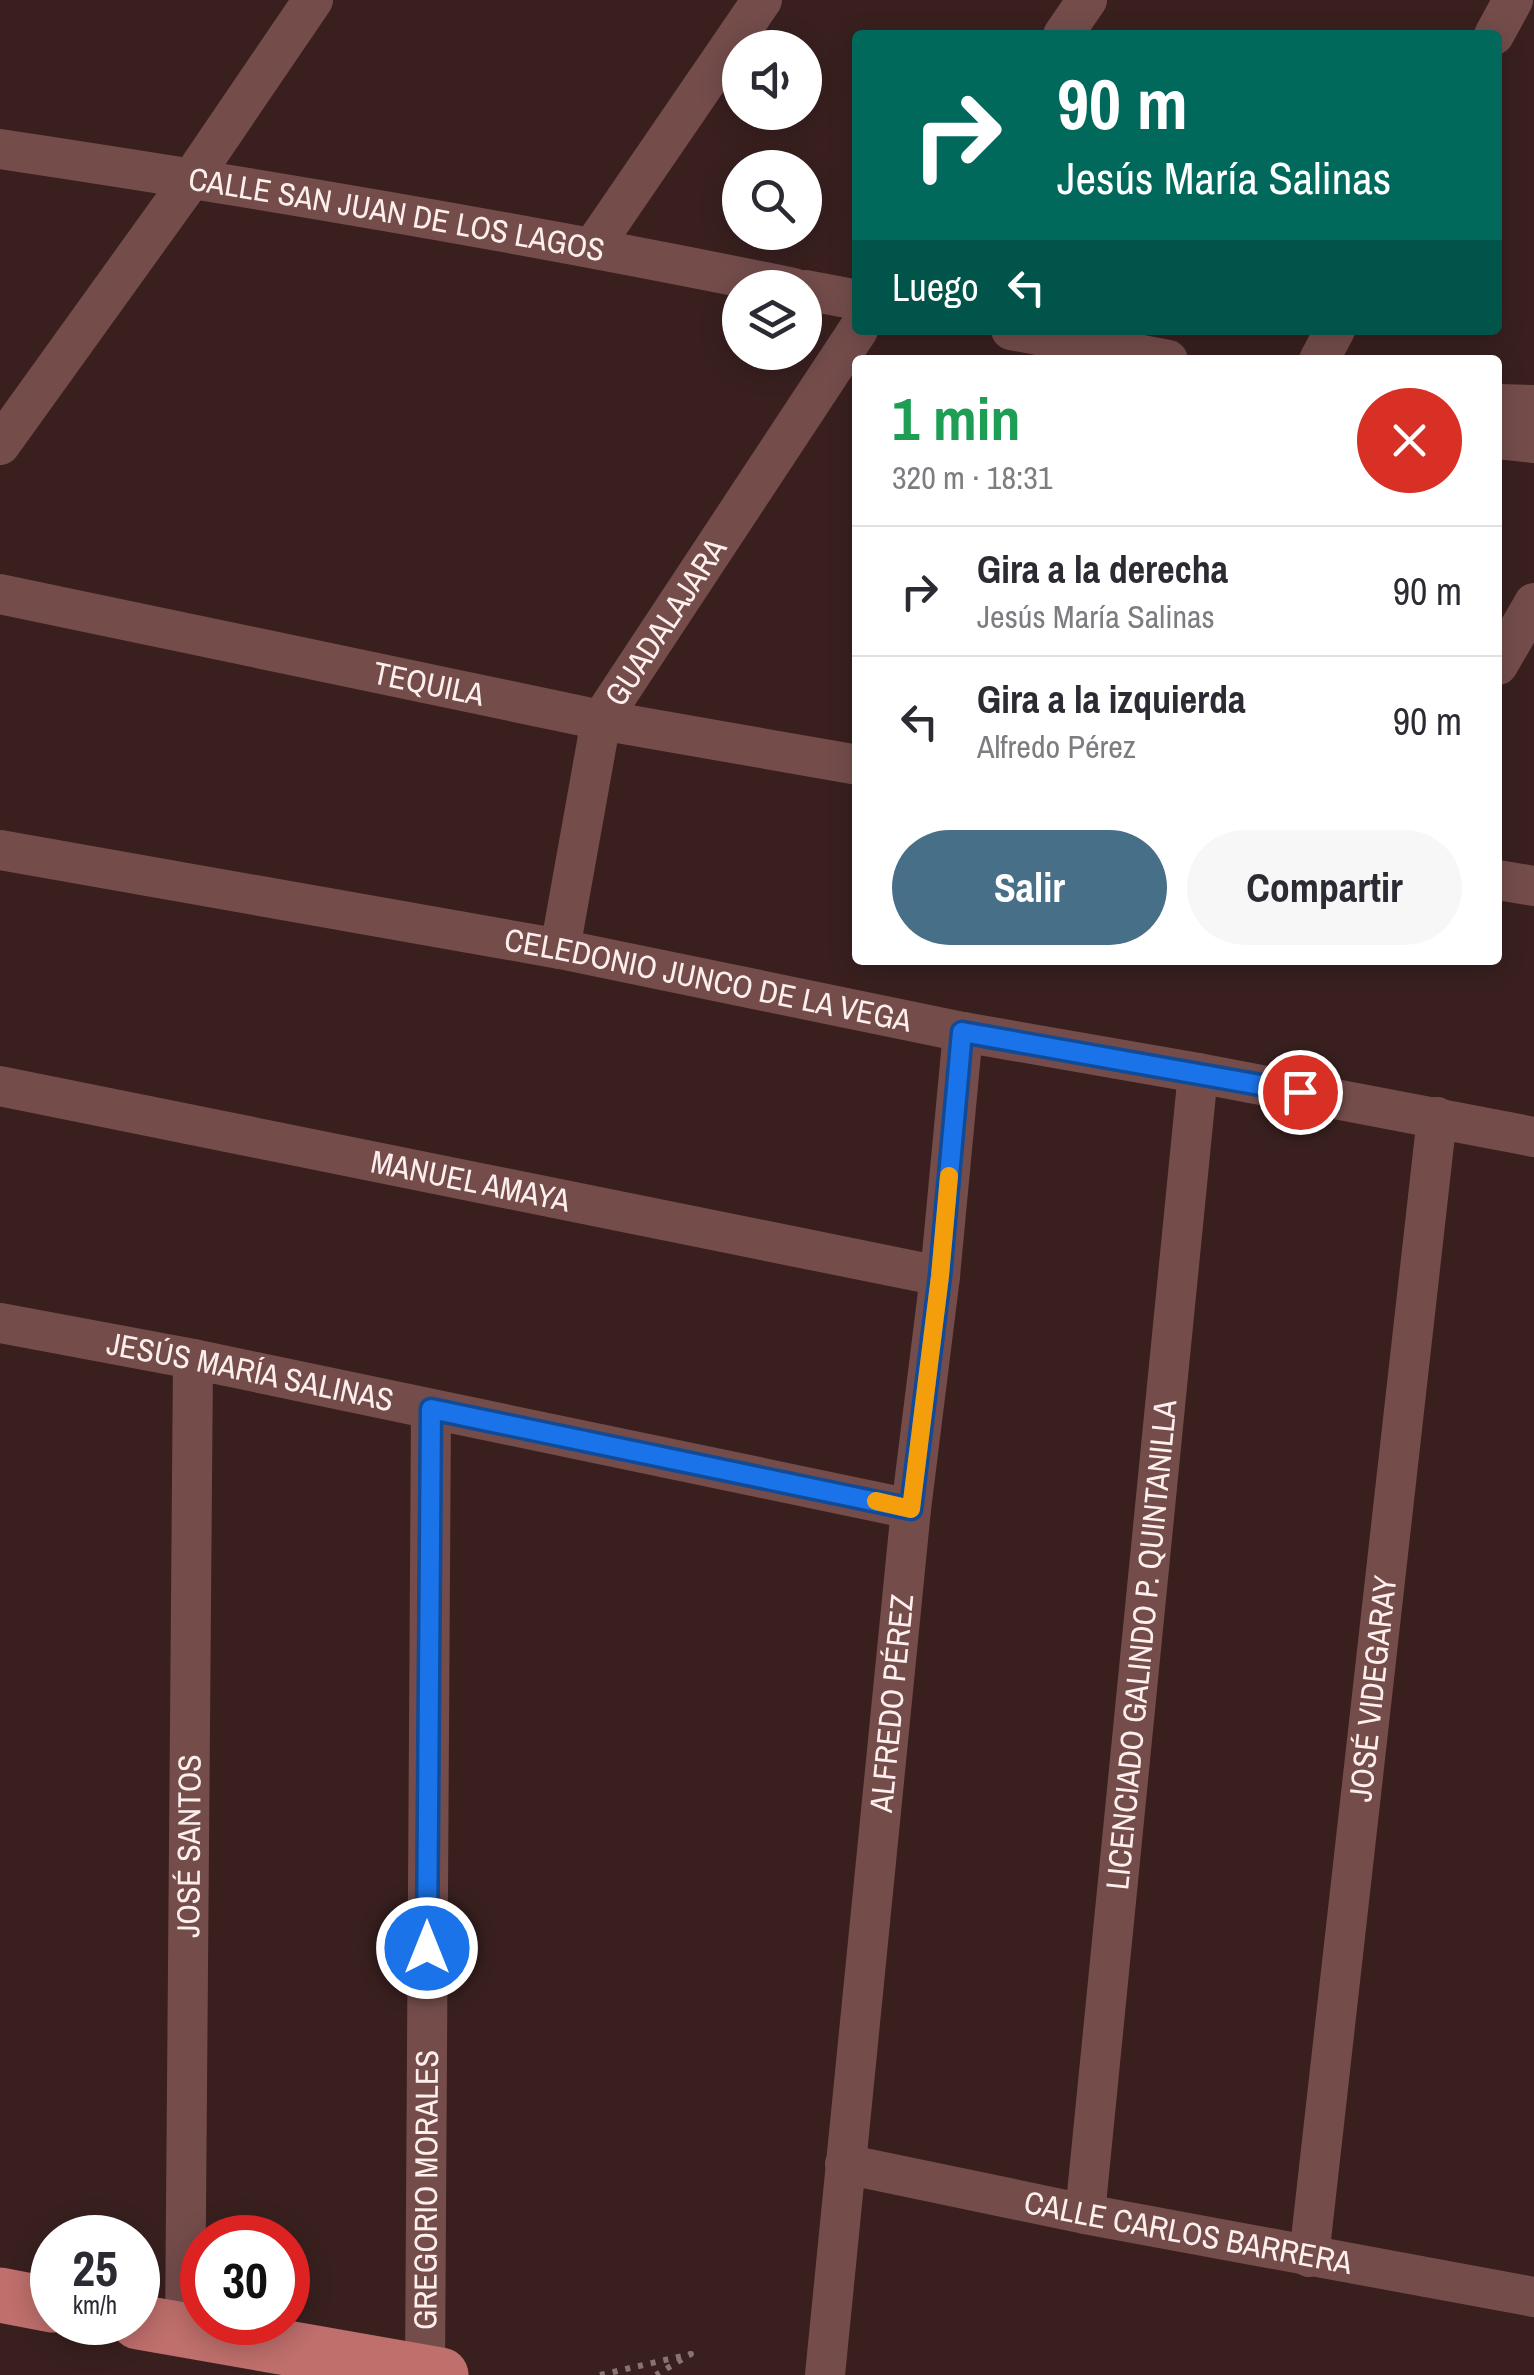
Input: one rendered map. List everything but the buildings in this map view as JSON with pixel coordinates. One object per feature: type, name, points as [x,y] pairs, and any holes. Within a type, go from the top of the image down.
[{"type":"main road","points":[[0,2295],[30,2301]]},
{"type":"main road","points":[[162,2327],[433,2374]]},
{"type":"street","points":[[0,445],[314,0]]},
{"type":"street","points":[[593,247],[762,0]]},
{"type":"street","points":[[1067,30],[1088,0]]},
{"type":"street","points":[[1497,30],[1513,0]]},
{"type":"street","name":"CALLE SAN JUAN DE LOS LAGOS","points":[[0,149],[593,247],[722,273]]},
{"type":"street","points":[[822,293],[852,299]]},
{"type":"street","name":"GUADALAJARA","points":[[560,949],[601,720],[855,335]]},
{"type":"street","points":[[1037,335],[1142,355]]},
{"type":"street","points":[[1502,404],[1534,405]]},
{"type":"street","points":[[1502,439],[1534,443]]},
{"type":"street","name":"TEQUILA","points":[[0,594],[601,720],[852,765]]},
{"type":"street","points":[[1502,659],[1534,603]]},
{"type":"street","name":"CELEDONIO JUNCO DE LA VEGA","points":[[0,850],[560,949],[962,1032],[1534,1137]]},
{"type":"street","points":[[1502,881],[1534,886]]},
{"type":"street","name":"ALFREDO PÉREZ","points":[[825,2375],[962,1032]]},
{"type":"street","name":"LICENCIADO GALINDO P. QUINTANILLA","points":[[1085,2214],[1198,1073]]},
{"type":"street","name":"MANUEL AMAYA","points":[[0,1086],[940,1276]]},
{"type":"street","name":"JOSÉ VIDEGARAY","points":[[1309,2258],[1437,1117]]},
{"type":"street","name":"JESÚS MARÍA SALINAS","points":[[0,1323],[193,1359],[911,1509]]},
{"type":"street","name":"JOSÉ SANTOS","points":[[162,2327],[193,1359]]},
{"type":"street","name":"GREGORIO MORALES","points":[[431,1409],[433,2374]]},
{"type":"street","name":"CALLE CARLOS BARRERA","points":[[845,2164],[1309,2258],[1534,2298]]},
{"type":"path","points":[[600,2375],[691,2354],[656,2375]]},
{"type":"slow traffic","points":[[876,1501],[911,1509],[949,1176]]},
{"type":"route","points":[[427,1948],[431,1409],[911,1509],[940,1276],[962,1032],[1300,1092]]}]
